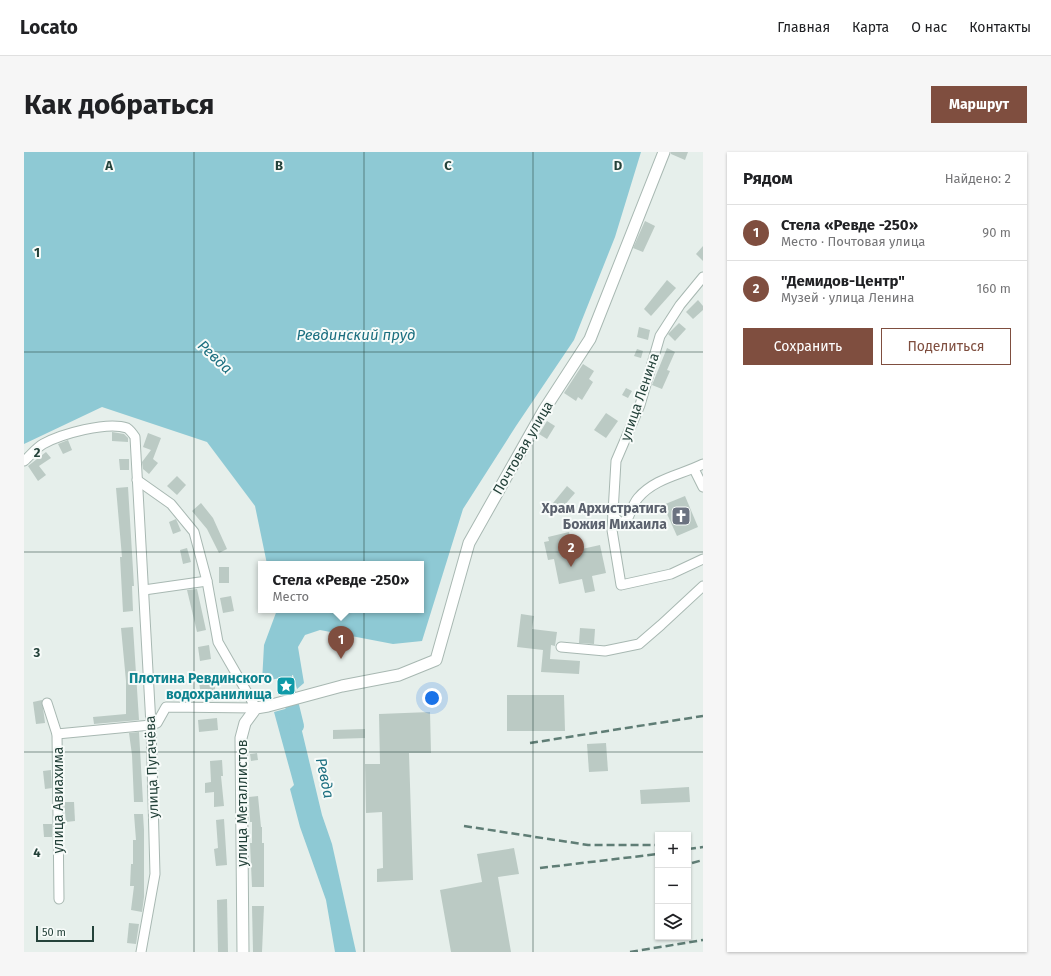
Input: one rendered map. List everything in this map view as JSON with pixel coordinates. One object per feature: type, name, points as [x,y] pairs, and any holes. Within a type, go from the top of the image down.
[{"type":"street","name":"Почтовая улица","points":[[256,708],[342,686],[400,675],[436,660],[469,543],[544,410],[590,339],[664,152]]},
{"type":"street","name":"улица Ленина","points":[[703,277],[680,305],[660,336],[640,404],[616,461],[612,530],[621,585],[670,574],[703,559]]},
{"type":"street","name":"улица Пугачёва","points":[[24,461],[42,445],[74,433],[100,427],[119,426],[128,429],[135,437],[151,725],[155,874],[141,952]]},
{"type":"street","points":[[613,515],[620,523],[627,520],[638,498],[660,480],[694,469],[703,464]]},
{"type":"street","points":[[694,469],[703,487]]},
{"type":"street","points":[[137,480],[171,504],[194,532],[207,581],[218,642],[256,708]]},
{"type":"street","points":[[144,590],[207,581]]},
{"type":"street","points":[[561,647],[605,651],[638,644],[661,626],[703,586]]},
{"type":"street","name":"улица Авиахима","points":[[47,703],[57,734],[59,899]]},
{"type":"street","points":[[57,734],[151,725],[158,722],[166,707],[256,708]]},
{"type":"street","name":"улица Металлистов","points":[[243,952],[241,738],[245,723],[256,708]]},
{"type":"water","name":"Ревдинский пруд","points":[[24,152],[641,152],[615,237],[574,340],[516,426],[463,509],[422,641],[393,644],[320,630],[305,635],[298,647],[304,683],[297,689],[293,675],[262,682],[264,645],[276,613],[424,613],[424,561],[266,561],[255,506],[207,442],[102,407],[24,444]]},
{"type":"water","points":[[296,706],[322,815],[332,844],[356,952],[335,952],[326,900],[300,827],[290,789],[294,785],[274,712]]},
{"type":"building","points":[[671,152],[688,152],[685,160],[671,154]]},
{"type":"building","points":[[645,221],[655,226],[643,252],[633,248]]},
{"type":"building","points":[[703,246],[703,261],[696,254]]},
{"type":"building","points":[[667,280],[676,288],[651,316],[644,309]]},
{"type":"building","points":[[698,300],[703,306],[703,310],[693,319],[686,312]]},
{"type":"building","points":[[679,323],[686,329],[675,341],[668,334]]},
{"type":"building","points":[[639,327],[650,330],[648,340],[637,337]]},
{"type":"building","points":[[667,348],[675,352],[667,370],[670,371],[662,389],[652,385]]},
{"type":"building","points":[[637,349],[643,351],[641,358],[634,356]]},
{"type":"building","points":[[583,364],[594,371],[589,379],[593,382],[582,400],[578,397],[576,401],[564,393]]},
{"type":"building","points":[[626,388],[632,391],[628,398],[622,395]]},
{"type":"building","points":[[606,413],[618,421],[606,438],[594,430]]},
{"type":"building","points":[[547,421],[555,426],[547,439],[539,434]]},
{"type":"building","points":[[112,432],[124,434],[128,438],[128,442],[112,441]]},
{"type":"building","points":[[148,433],[161,438],[153,459],[158,463],[149,474],[143,469],[142,462],[151,450],[143,447]]},
{"type":"building","points":[[68,440],[72,450],[63,454],[58,444]]},
{"type":"building","points":[[46,452],[51,458],[39,466],[46,475],[38,481],[28,466]]},
{"type":"building","points":[[119,459],[129,459],[129,470],[120,470]]},
{"type":"building","points":[[177,476],[186,485],[177,495],[167,486]]},
{"type":"building","points":[[567,486],[575,493],[557,514],[549,508]]},
{"type":"building","points":[[128,487],[134,586],[132,586],[133,611],[123,612],[120,557],[122,557],[116,488]]},
{"type":"building","name":"Храм Архистратига Божия Михаила","points":[[685,496],[698,527],[677,536],[663,505]]},
{"type":"building","points":[[201,503],[213,518],[227,549],[219,553],[207,529],[192,511]]},
{"type":"building","points":[[176,519],[181,531],[173,534],[169,522]]},
{"type":"building","points":[[569,532],[573,551],[600,545],[606,573],[592,576],[595,591],[585,593],[582,579],[559,584],[554,559],[548,560],[544,542],[549,541],[548,537]]},
{"type":"building","points":[[187,548],[191,562],[183,564],[180,550]]},
{"type":"building","points":[[219,567],[229,567],[229,583],[219,583]]},
{"type":"building","points":[[197,589],[206,630],[197,632],[187,590]]},
{"type":"building","points":[[231,596],[234,611],[223,613],[220,598]]},
{"type":"building","points":[[521,614],[534,616],[532,629],[557,632],[555,646],[551,645],[550,659],[580,661],[579,674],[541,672],[543,650],[517,647]]},
{"type":"building","points":[[133,627],[139,720],[94,724],[93,717],[126,714],[126,681],[121,628]]},
{"type":"building","points":[[580,628],[595,629],[594,644],[579,643]]},
{"type":"building","points":[[209,645],[211,659],[200,661],[198,647]]},
{"type":"building","points":[[214,679],[216,697],[201,698],[199,681]]},
{"type":"building","points":[[507,695],[564,695],[565,731],[507,731]]},
{"type":"building","points":[[42,700],[45,723],[36,724],[33,702]]},
{"type":"building","points":[[430,712],[431,753],[409,753],[413,880],[377,882],[377,869],[383,868],[382,812],[366,813],[365,764],[380,764],[379,714]]},
{"type":"building","points":[[217,718],[218,730],[199,732],[198,720]]},
{"type":"building","points":[[365,729],[365,738],[333,739],[333,730]]},
{"type":"building","points":[[139,732],[143,802],[134,802],[132,755],[129,733]]},
{"type":"building","points":[[606,743],[608,771],[589,772],[587,744]]},
{"type":"building","points":[[257,753],[258,760],[251,761],[250,754]]},
{"type":"building","points":[[222,760],[223,776],[221,776],[224,806],[214,807],[214,792],[205,793],[205,783],[211,782],[210,761]]},
{"type":"building","points":[[51,770],[52,788],[45,789],[43,771]]},
{"type":"building","points":[[689,787],[690,802],[641,804],[640,790]]},
{"type":"building","points":[[258,796],[262,827],[262,843],[264,843],[264,887],[252,887],[250,843],[252,843],[252,822],[250,822],[249,797]]},
{"type":"building","points":[[64,802],[74,802],[75,821],[66,822]]},
{"type":"building","points":[[134,814],[143,814],[144,897],[142,912],[131,910],[134,886],[130,886],[131,864],[133,864],[133,840],[136,840]]},
{"type":"building","points":[[224,819],[227,865],[216,866],[214,849],[218,848],[216,820]]},
{"type":"building","points":[[43,824],[52,824],[52,837],[44,837]]},
{"type":"building","points":[[514,848],[519,874],[498,877],[511,952],[451,952],[440,890],[482,882],[477,854]]},
{"type":"building","points":[[227,899],[228,952],[218,952],[217,900]]},
{"type":"building","points":[[252,906],[264,906],[262,952],[253,952]]},
{"type":"building","points":[[129,923],[139,924],[136,944],[127,943]]},
{"type":"waterway","name":"Ревда","points":[[285,658],[285,677],[297,726]]},
{"type":"railway","points":[[530,743],[703,716]]},
{"type":"railway","points":[[464,826],[588,845],[655,845]]},
{"type":"railway","points":[[691,849],[703,847]]},
{"type":"railway","points":[[540,868],[655,854]]},
{"type":"railway","points":[[692,863],[703,860]]},
{"type":"railway","points":[[630,952],[703,940]]},
{"type":"place","name":"Храм Архистратига Божия Михаила","points":[[681,516]]},
{"type":"place","name":"\"Демидов-Центр\"","points":[[571,567]]},
{"type":"place","name":"Стела «Ревде -250»","points":[[341,659]]},
{"type":"place","name":"Плотина Ревдинского водохранилища","points":[[286,686]]}]
